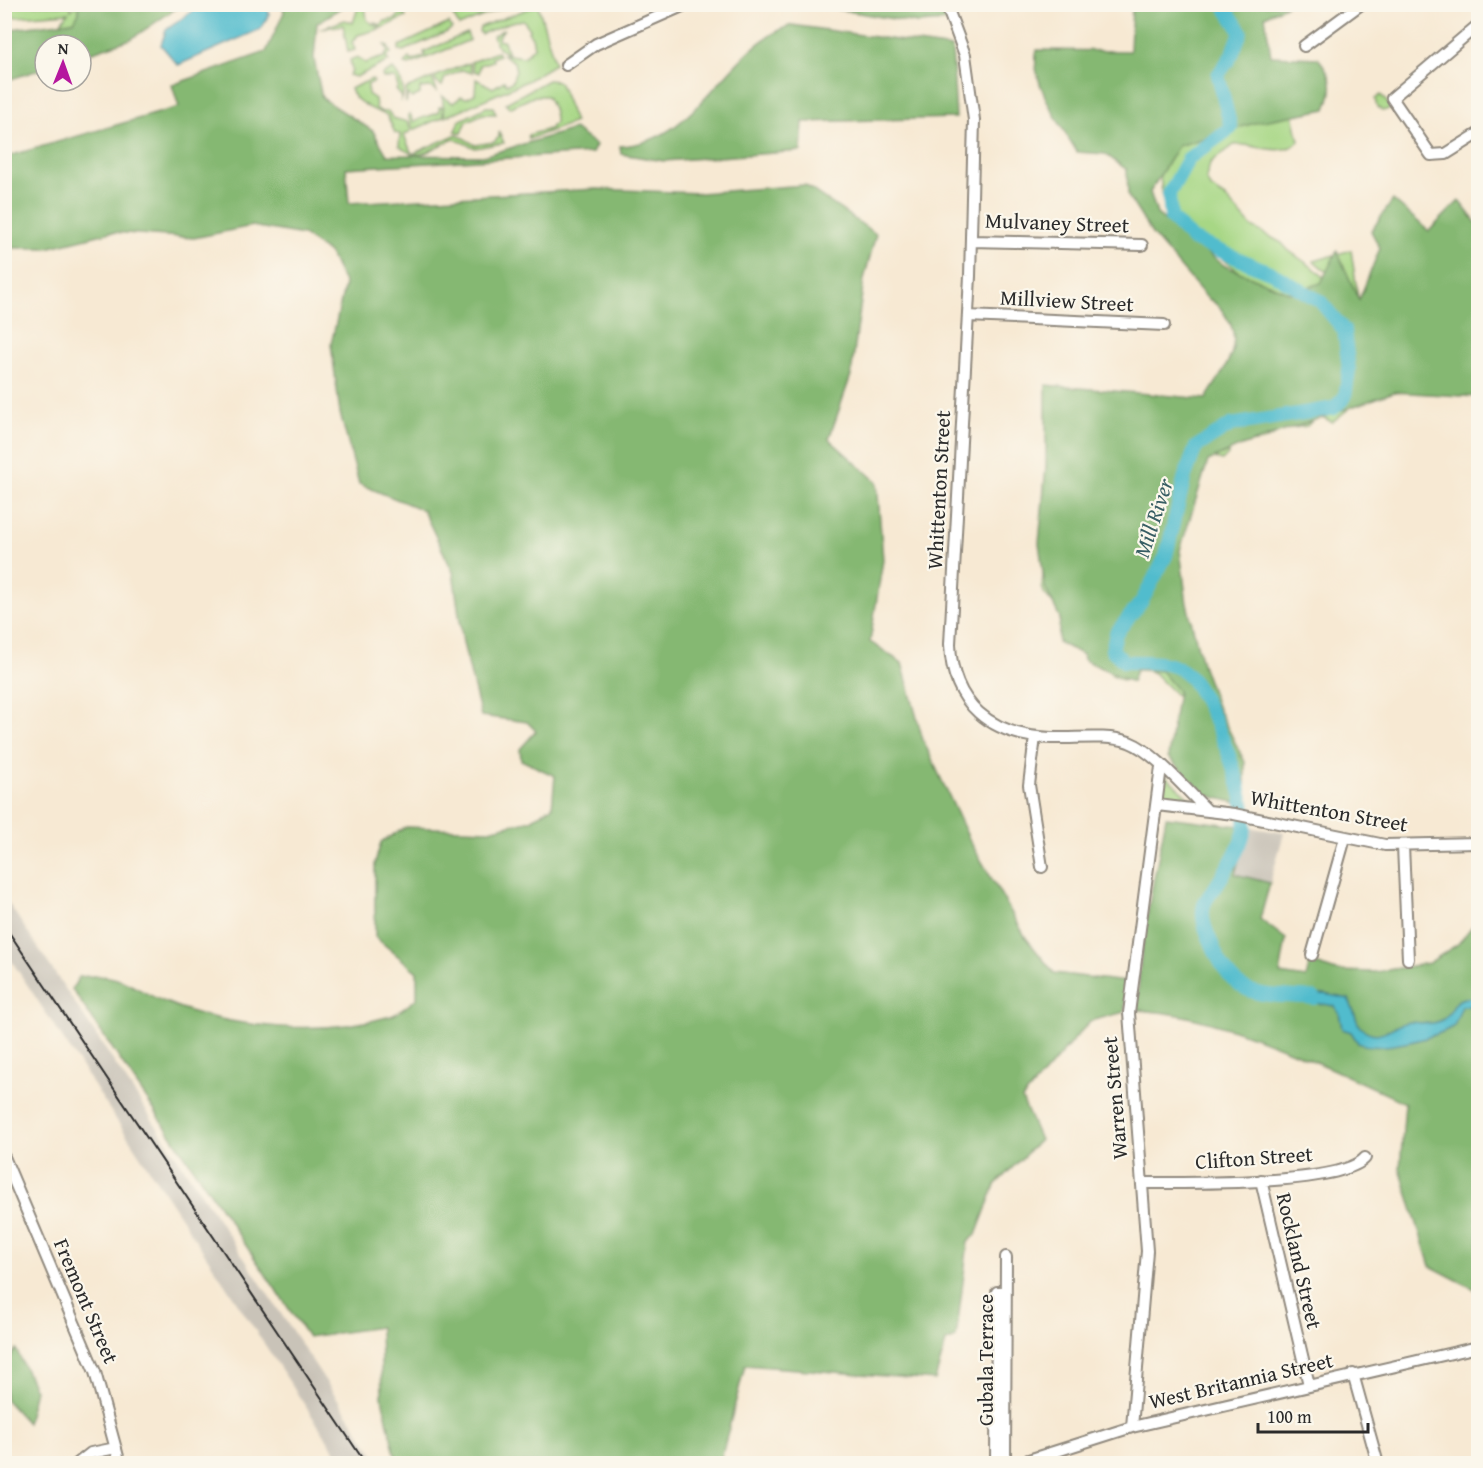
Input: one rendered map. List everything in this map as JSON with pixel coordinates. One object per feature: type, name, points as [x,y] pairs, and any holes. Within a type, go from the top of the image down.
[{"type":"street","points":[[566,65],[596,44],[687,4]]},
{"type":"street","name":"Whittenton Street","points":[[946,4],[961,43],[972,92],[974,120],[972,241],[950,644],[951,665],[959,690],[976,711],[1009,730],[1035,737],[1124,741],[1140,748],[1208,811]]},
{"type":"street","points":[[1304,46],[1361,4]]},
{"type":"street","points":[[1479,25],[1392,98],[1427,152],[1443,156],[1479,134]]},
{"type":"street","name":"Mulvaney Street","points":[[972,241],[1142,245]]},
{"type":"street","name":"Millview Street","points":[[968,316],[1164,325]]},
{"type":"street","points":[[1035,737],[1029,785],[1042,867]]},
{"type":"street","name":"Warren Street","points":[[1132,1427],[1147,1267],[1129,1013],[1161,767]]},
{"type":"street","name":"Whittenton Street","points":[[1157,806],[1234,814],[1345,838],[1403,846],[1479,843]]},
{"type":"street","points":[[1312,955],[1345,838]]},
{"type":"street","points":[[1403,846],[1408,959]]},
{"type":"street","name":"Fremont Street","points":[[4,1157],[95,1372],[120,1464]]},
{"type":"street","name":"Clifton Street","points":[[1142,1183],[1261,1180],[1339,1171],[1354,1167],[1365,1158]]},
{"type":"street","name":"Rockland Street","points":[[1261,1180],[1309,1385]]},
{"type":"street","name":"Gubala Terrace","points":[[1005,1464],[1006,1257]]},
{"type":"street","name":"Gubala Terrace","points":[[996,1464],[997,1292],[1005,1293]]},
{"type":"street","name":"West Britannia Street","points":[[1016,1464],[1132,1427],[1353,1374],[1479,1347]]},
{"type":"street","points":[[1353,1374],[1378,1464]]},
{"type":"street","points":[[77,1464],[96,1451],[116,1448]]},
{"type":"shaded area","points":[[1248,827],[1284,833],[1270,883],[1235,875]]},
{"type":"shaded area","points":[[4,898],[380,1463],[343,1463],[5,951]]},
{"type":"green space","points":[[282,4],[346,5],[317,23],[314,59],[322,98],[373,131],[387,155],[483,156],[574,129],[596,145],[592,153],[346,168],[349,203],[596,189],[700,193],[805,185],[876,234],[864,279],[851,375],[829,439],[877,482],[883,560],[870,642],[902,663],[923,740],[971,843],[1026,938],[1054,973],[1126,982],[1125,1012],[1090,1021],[1022,1099],[1040,1140],[995,1185],[976,1235],[968,1242],[956,1338],[946,1342],[935,1380],[745,1365],[720,1463],[397,1463],[382,1398],[380,1327],[308,1337],[72,989],[79,977],[106,977],[125,982],[165,1002],[191,1011],[247,1024],[277,1027],[336,1026],[391,1016],[417,998],[417,972],[375,937],[375,863],[381,842],[406,827],[489,830],[531,820],[552,807],[555,776],[521,760],[520,749],[536,731],[527,722],[481,716],[463,643],[453,572],[423,510],[359,484],[340,413],[331,344],[345,284],[329,253],[303,235],[252,226],[194,238],[111,232],[47,248],[5,248],[5,157],[179,107],[172,85],[266,52],[284,12]]},
{"type":"green space","points":[[359,4],[365,5],[367,20],[380,29],[358,35],[352,42],[355,50],[348,52],[343,25],[320,29],[345,20],[353,23]]},
{"type":"green space","points":[[452,4],[473,13],[483,5],[510,5],[459,26],[448,6]]},
{"type":"green space","points":[[4,5],[71,5],[71,10],[76,5],[143,5],[93,37],[93,33],[52,33],[68,13],[5,18]]},
{"type":"green space","points":[[78,5],[181,5],[131,39],[93,52],[93,33],[33,33],[33,72],[5,81],[5,30],[74,21],[79,12]]},
{"type":"green space","points":[[399,5],[406,17],[382,28],[373,22],[381,25],[385,21],[396,19],[401,12]]},
{"type":"green space","points":[[538,5],[555,64],[527,81],[445,117],[442,96],[453,103],[461,97],[467,98],[475,94],[476,79],[493,88],[504,81],[507,84],[512,82],[516,71],[514,62],[502,54],[524,57],[534,47],[532,37],[528,32],[530,29],[523,20],[511,22],[481,34],[480,27]]},
{"type":"green space","points":[[812,5],[942,5],[947,21],[917,23]]},
{"type":"green space","points":[[1132,5],[1287,5],[1265,16],[1271,56],[1318,58],[1327,70],[1331,82],[1331,94],[1326,109],[1258,122],[1178,146],[1150,192],[1157,214],[1225,266],[1290,293],[1321,283],[1337,251],[1359,300],[1380,248],[1371,231],[1393,200],[1429,231],[1459,201],[1478,225],[1478,397],[1394,392],[1239,447],[1208,461],[1180,550],[1187,604],[1202,664],[1218,709],[1245,762],[1245,805],[1206,795],[1168,757],[1178,691],[1161,671],[1136,670],[1132,682],[1084,660],[1083,655],[1058,642],[1060,618],[1045,587],[1039,543],[1046,466],[1046,385],[1206,399],[1233,349],[1232,328],[1223,311],[1207,298],[1152,234],[1128,196],[1127,170],[1105,154],[1077,152],[1055,116],[1037,75],[1037,50],[1130,51]]},
{"type":"green space","points":[[449,23],[452,28],[447,32],[403,51],[399,50],[399,46]]},
{"type":"green space","points":[[792,25],[952,48],[956,118],[803,122],[801,151],[664,161],[621,154],[620,146],[648,141],[671,129],[692,112],[748,53],[768,36]]},
{"type":"green space","points":[[504,29],[498,37],[499,41],[504,41],[508,54],[498,48],[493,36]]},
{"type":"green space","points":[[467,33],[470,40],[409,65],[405,64],[409,58],[412,61],[425,56],[424,52]]},
{"type":"green space","points":[[385,45],[391,53],[386,58],[389,61],[356,77],[349,75],[352,71],[350,60],[357,57],[365,63],[384,57],[388,51]]},
{"type":"green space","points":[[33,50],[33,54],[5,75]]},
{"type":"green space","points":[[497,52],[499,55],[492,58],[493,61],[480,65],[479,73],[474,71],[471,62]]},
{"type":"green space","points":[[469,63],[472,73],[462,70],[445,78],[442,86],[436,82],[434,77]]},
{"type":"green space","points":[[1262,64],[1291,105],[1299,141],[1285,149],[1276,150],[1234,145],[1210,163],[1206,179],[1210,187],[1225,197],[1252,227],[1282,243],[1288,250],[1319,272],[1352,312],[1350,408],[1332,422],[1318,415],[1307,426],[1286,429],[1263,441],[1229,446],[1228,455],[1222,461],[1207,456],[1179,546],[1181,610],[1194,632],[1200,671],[1209,683],[1210,692],[1181,700],[1154,673],[1141,668],[1135,669],[1127,679],[1122,680],[1112,675],[1044,593],[1042,587],[1045,550],[1236,420],[1238,271],[1213,252],[1202,252],[1184,240],[1163,201],[1159,168],[1138,138]]},
{"type":"green space","points":[[393,69],[402,84],[403,93],[401,102],[402,97],[396,90],[398,87],[395,78],[383,78],[382,75]]},
{"type":"green space","points":[[432,78],[437,91],[430,87],[420,88],[420,94],[412,98],[408,94],[406,103],[406,89]]},
{"type":"green space","points":[[372,79],[374,82],[368,84],[368,94],[375,99],[376,108],[382,112],[388,111],[393,118],[408,122],[411,131],[404,135],[412,153],[399,146],[400,134],[395,133],[387,115],[366,105],[352,93],[350,89]]},
{"type":"green space","points":[[548,80],[557,81],[560,84],[575,122],[529,139],[528,135],[549,129],[555,123],[552,105],[547,96],[535,96],[509,108],[506,103]]},
{"type":"green space","points":[[1381,95],[1392,108],[1383,111],[1377,107],[1375,99]]},
{"type":"green space","points":[[439,107],[443,107],[443,117],[413,130],[408,115],[410,114],[414,122],[439,112]]},
{"type":"green space","points":[[486,107],[493,107],[496,114],[483,114],[467,121],[462,133],[455,131],[459,121]]},
{"type":"green space","points":[[499,132],[504,143],[475,148],[455,139],[421,154],[413,153],[457,134],[475,145],[494,142],[499,137]]},
{"type":"green space","points":[[1351,250],[1358,298],[1314,261]]},
{"type":"green space","points":[[1165,775],[1195,804],[1162,801]]},
{"type":"green space","points":[[1166,817],[1248,827],[1235,874],[1270,883],[1260,919],[1286,939],[1280,974],[1306,978],[1310,962],[1336,971],[1376,972],[1429,963],[1458,944],[1478,919],[1478,1291],[1430,1266],[1400,1169],[1405,1103],[1298,1054],[1244,1033],[1182,1016],[1138,1010],[1140,962]]},
{"type":"green space","points":[[16,1349],[35,1390],[27,1423],[5,1399],[5,1365]]},
{"type":"water","points":[[202,4],[267,5],[269,14],[261,29],[178,65],[161,45],[166,30]]},
{"type":"water","points":[[1325,994],[1349,999],[1359,1026],[1373,1034],[1385,1032],[1403,1023],[1438,1022],[1447,1016],[1455,1004],[1463,998],[1478,998],[1478,1006],[1462,1006],[1454,1026],[1434,1035],[1406,1043],[1367,1046],[1358,1043],[1351,1032],[1342,1029],[1339,1013],[1334,1006],[1287,998]]},
{"type":"waterway","name":"Mill River","points":[[1223,4],[1241,32],[1232,55],[1218,75],[1231,128],[1189,158],[1169,194],[1171,218],[1192,239],[1272,273],[1320,301],[1344,330],[1349,370],[1345,397],[1334,408],[1231,425],[1196,447],[1185,476],[1166,556],[1142,601],[1116,633],[1112,650],[1125,662],[1165,664],[1186,673],[1206,703],[1217,725],[1236,775],[1245,818],[1244,833],[1239,847],[1206,900],[1203,910],[1206,930],[1221,963],[1230,977],[1240,986],[1251,991],[1314,998]]},
{"type":"railway","points":[[4,925],[366,1464]]}]
